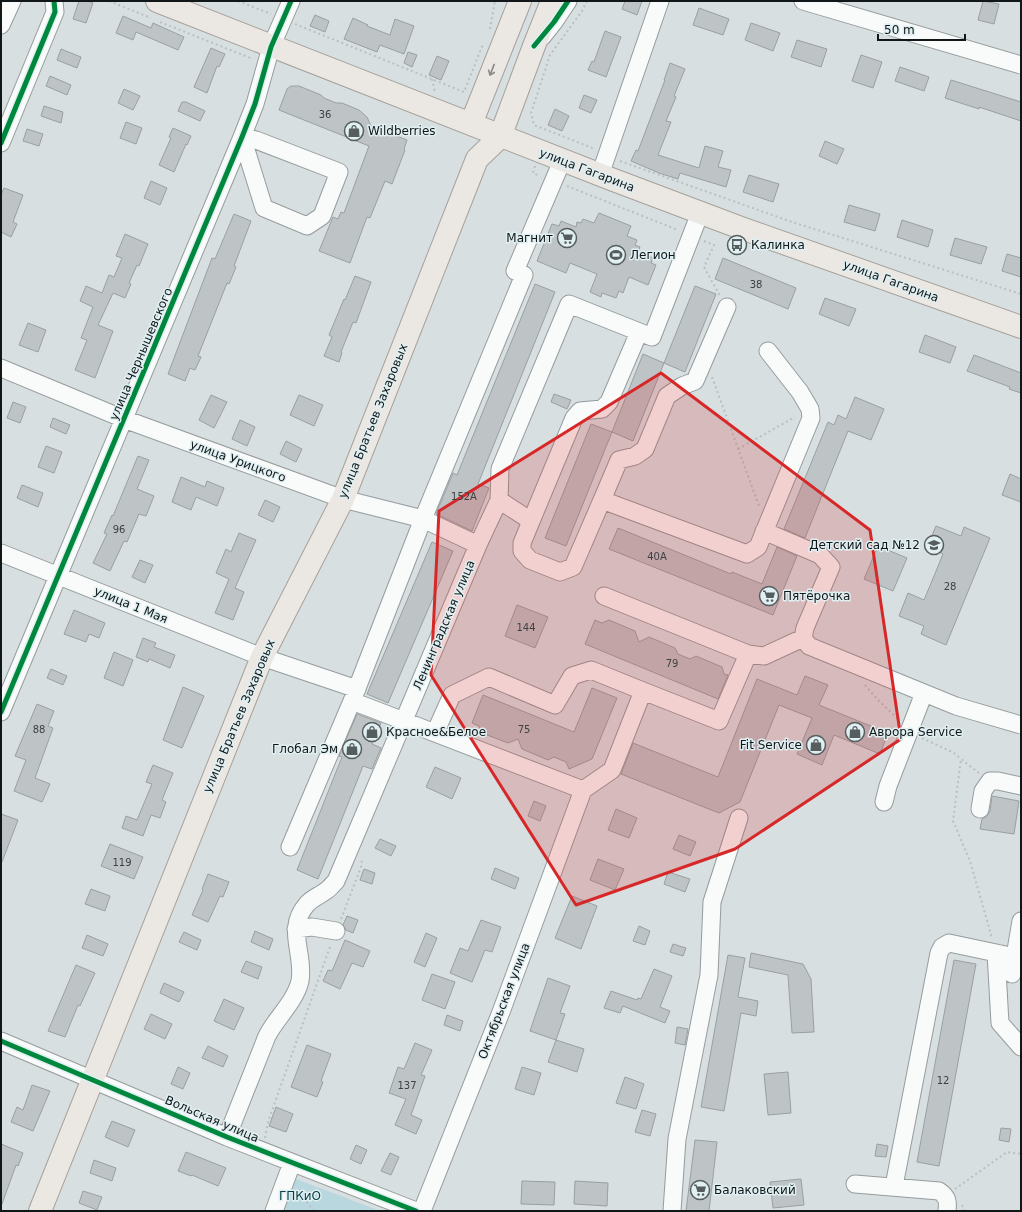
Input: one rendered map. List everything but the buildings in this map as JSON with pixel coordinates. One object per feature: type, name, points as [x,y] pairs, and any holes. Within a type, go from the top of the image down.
[{"type":"main road","points":[[477,159],[471,124],[497,35],[520,1]]},
{"type":"main road","points":[[500,136],[552,1]]},
{"type":"main road","name":"улица Гагарина","points":[[156,13],[269,55],[471,124],[700,213],[1021,327]]},
{"type":"main road","name":"улица Братьев Захаровых","points":[[40,1211],[262,657],[343,499],[477,159],[500,136]]},
{"type":"street","points":[[1,25],[12,1]]},
{"type":"street","points":[[1,143],[55,12],[54,1]]},
{"type":"street","name":"улица Чернышевского","points":[[1,712],[242,137],[255,104],[269,55],[291,1]]},
{"type":"street","points":[[497,35],[511,1]]},
{"type":"street","points":[[534,46],[554,22],[568,1]]},
{"type":"street","points":[[600,175],[660,1]]},
{"type":"street","points":[[803,1],[1021,65]]},
{"type":"street","points":[[242,137],[256,140],[339,172],[322,216],[307,226],[264,208],[242,137]]},
{"type":"street","points":[[290,847],[355,695],[423,519],[524,275],[515,271],[562,160]]},
{"type":"street","name":"Ленинградская улица","points":[[227,1137],[267,1036],[272,1026],[294,996],[300,982],[301,966],[296,941],[296,929],[300,913],[308,902],[328,889],[336,881],[478,545],[500,500],[500,469],[569,304],[652,337],[700,213]]},
{"type":"street","points":[[639,332],[609,402],[602,408],[580,411],[574,418],[522,543],[522,551],[530,560],[560,572],[573,567],[619,460],[635,456],[645,449],[667,396],[682,386],[695,381],[726,307]]},
{"type":"street","points":[[602,500],[747,554],[758,547],[811,418],[810,409],[800,392],[768,350]]},
{"type":"street","name":"улица Урицкого","points":[[1,368],[124,419],[343,499],[423,519],[478,545]]},
{"type":"street","points":[[500,500],[531,521]]},
{"type":"street","points":[[766,529],[820,555],[830,567],[805,628],[803,638],[809,646],[956,706],[1021,725]]},
{"type":"street","name":"улица 1 Мая","points":[[1,553],[355,695],[404,721],[583,790]]},
{"type":"street","points":[[604,596],[748,654],[764,656],[803,638]]},
{"type":"street","points":[[435,733],[452,695],[489,677],[555,705],[572,676],[592,670],[719,721],[748,654]]},
{"type":"street","points":[[583,790],[612,770],[643,691]]},
{"type":"street","points":[[884,802],[888,786],[924,693]]},
{"type":"street","points":[[980,808],[983,791],[990,781],[998,780],[1021,786]]},
{"type":"street","name":"Октябрьская улица","points":[[422,1211],[501,1012],[583,790]]},
{"type":"street","points":[[672,1211],[677,1139],[709,975],[712,902],[739,818]]},
{"type":"street","points":[[1012,974],[1021,921]]},
{"type":"street","points":[[296,929],[312,928],[336,931]]},
{"type":"street","points":[[894,1186],[939,953],[942,947],[949,943],[1015,957]]},
{"type":"street","points":[[996,953],[1000,1023],[1021,1047]]},
{"type":"street","name":"Вольская улица","points":[[1,1041],[263,1151],[290,1170],[416,1211]]},
{"type":"street","points":[[274,1211],[290,1170]]},
{"type":"street","points":[[855,1184],[894,1186],[939,1191],[944,1194],[954,1208]]},
{"type":"path","points":[[109,1],[156,13],[269,55]]},
{"type":"path","points":[[238,1],[464,92],[484,42]]},
{"type":"path","points":[[495,1],[490,28],[497,35]]},
{"type":"path","points":[[587,1],[582,11],[550,55],[531,112],[534,125],[585,146],[608,153],[619,161],[788,220],[1021,294]]},
{"type":"path","points":[[432,79],[436,93]]},
{"type":"path","points":[[538,161],[532,173],[692,235],[714,245],[704,267],[726,307]]},
{"type":"path","points":[[705,358],[766,529]]},
{"type":"path","points":[[738,449],[810,409]]},
{"type":"path","points":[[862,682],[877,699],[910,730],[925,740],[954,753],[990,781]]},
{"type":"path","points":[[961,759],[953,821],[970,861],[996,953]]},
{"type":"path","points":[[263,1151],[268,1122],[336,931],[361,867],[362,858],[354,838]]},
{"type":"path","points":[[954,1190],[1007,1152],[1021,1154]]},
{"type":"path","points":[[290,1170],[314,1211]]},
{"type":"path","points":[[954,1208],[966,1211]]},
{"type":"highlighted area","points":[[661,373],[870,530],[901,739],[735,849],[576,905],[431,675],[439,511]]},
{"type":"green space","name":"ГПКиО","points":[[291,1177],[380,1211],[279,1211]]},
{"type":"cycle path","points":[[1,143],[55,12],[54,1]]},
{"type":"cycle path","points":[[1,712],[242,137],[255,104],[271,47],[291,1]]},
{"type":"cycle path","points":[[534,46],[554,22],[568,1]]},
{"type":"cycle path","points":[[1,1041],[227,1137],[416,1211]]},
{"type":"place","name":"Wildberries","points":[[354,131]]},
{"type":"place","name":"Магнит","points":[[567,238]]},
{"type":"place","name":"Калинка","points":[[737,245]]},
{"type":"place","name":"Легион","points":[[616,255]]},
{"type":"place","name":"Детский сад №12","points":[[934,545]]},
{"type":"place","name":"Пятёрочка","points":[[769,596]]},
{"type":"place","name":"Красное&Белое","points":[[372,732]]},
{"type":"place","name":"Аврора Service","points":[[855,732]]},
{"type":"place","name":"Fit Service","points":[[816,745]]},
{"type":"place","name":"Глобал Эм","points":[[352,749]]},
{"type":"place","name":"Балаковский","points":[[700,1190]]}]
